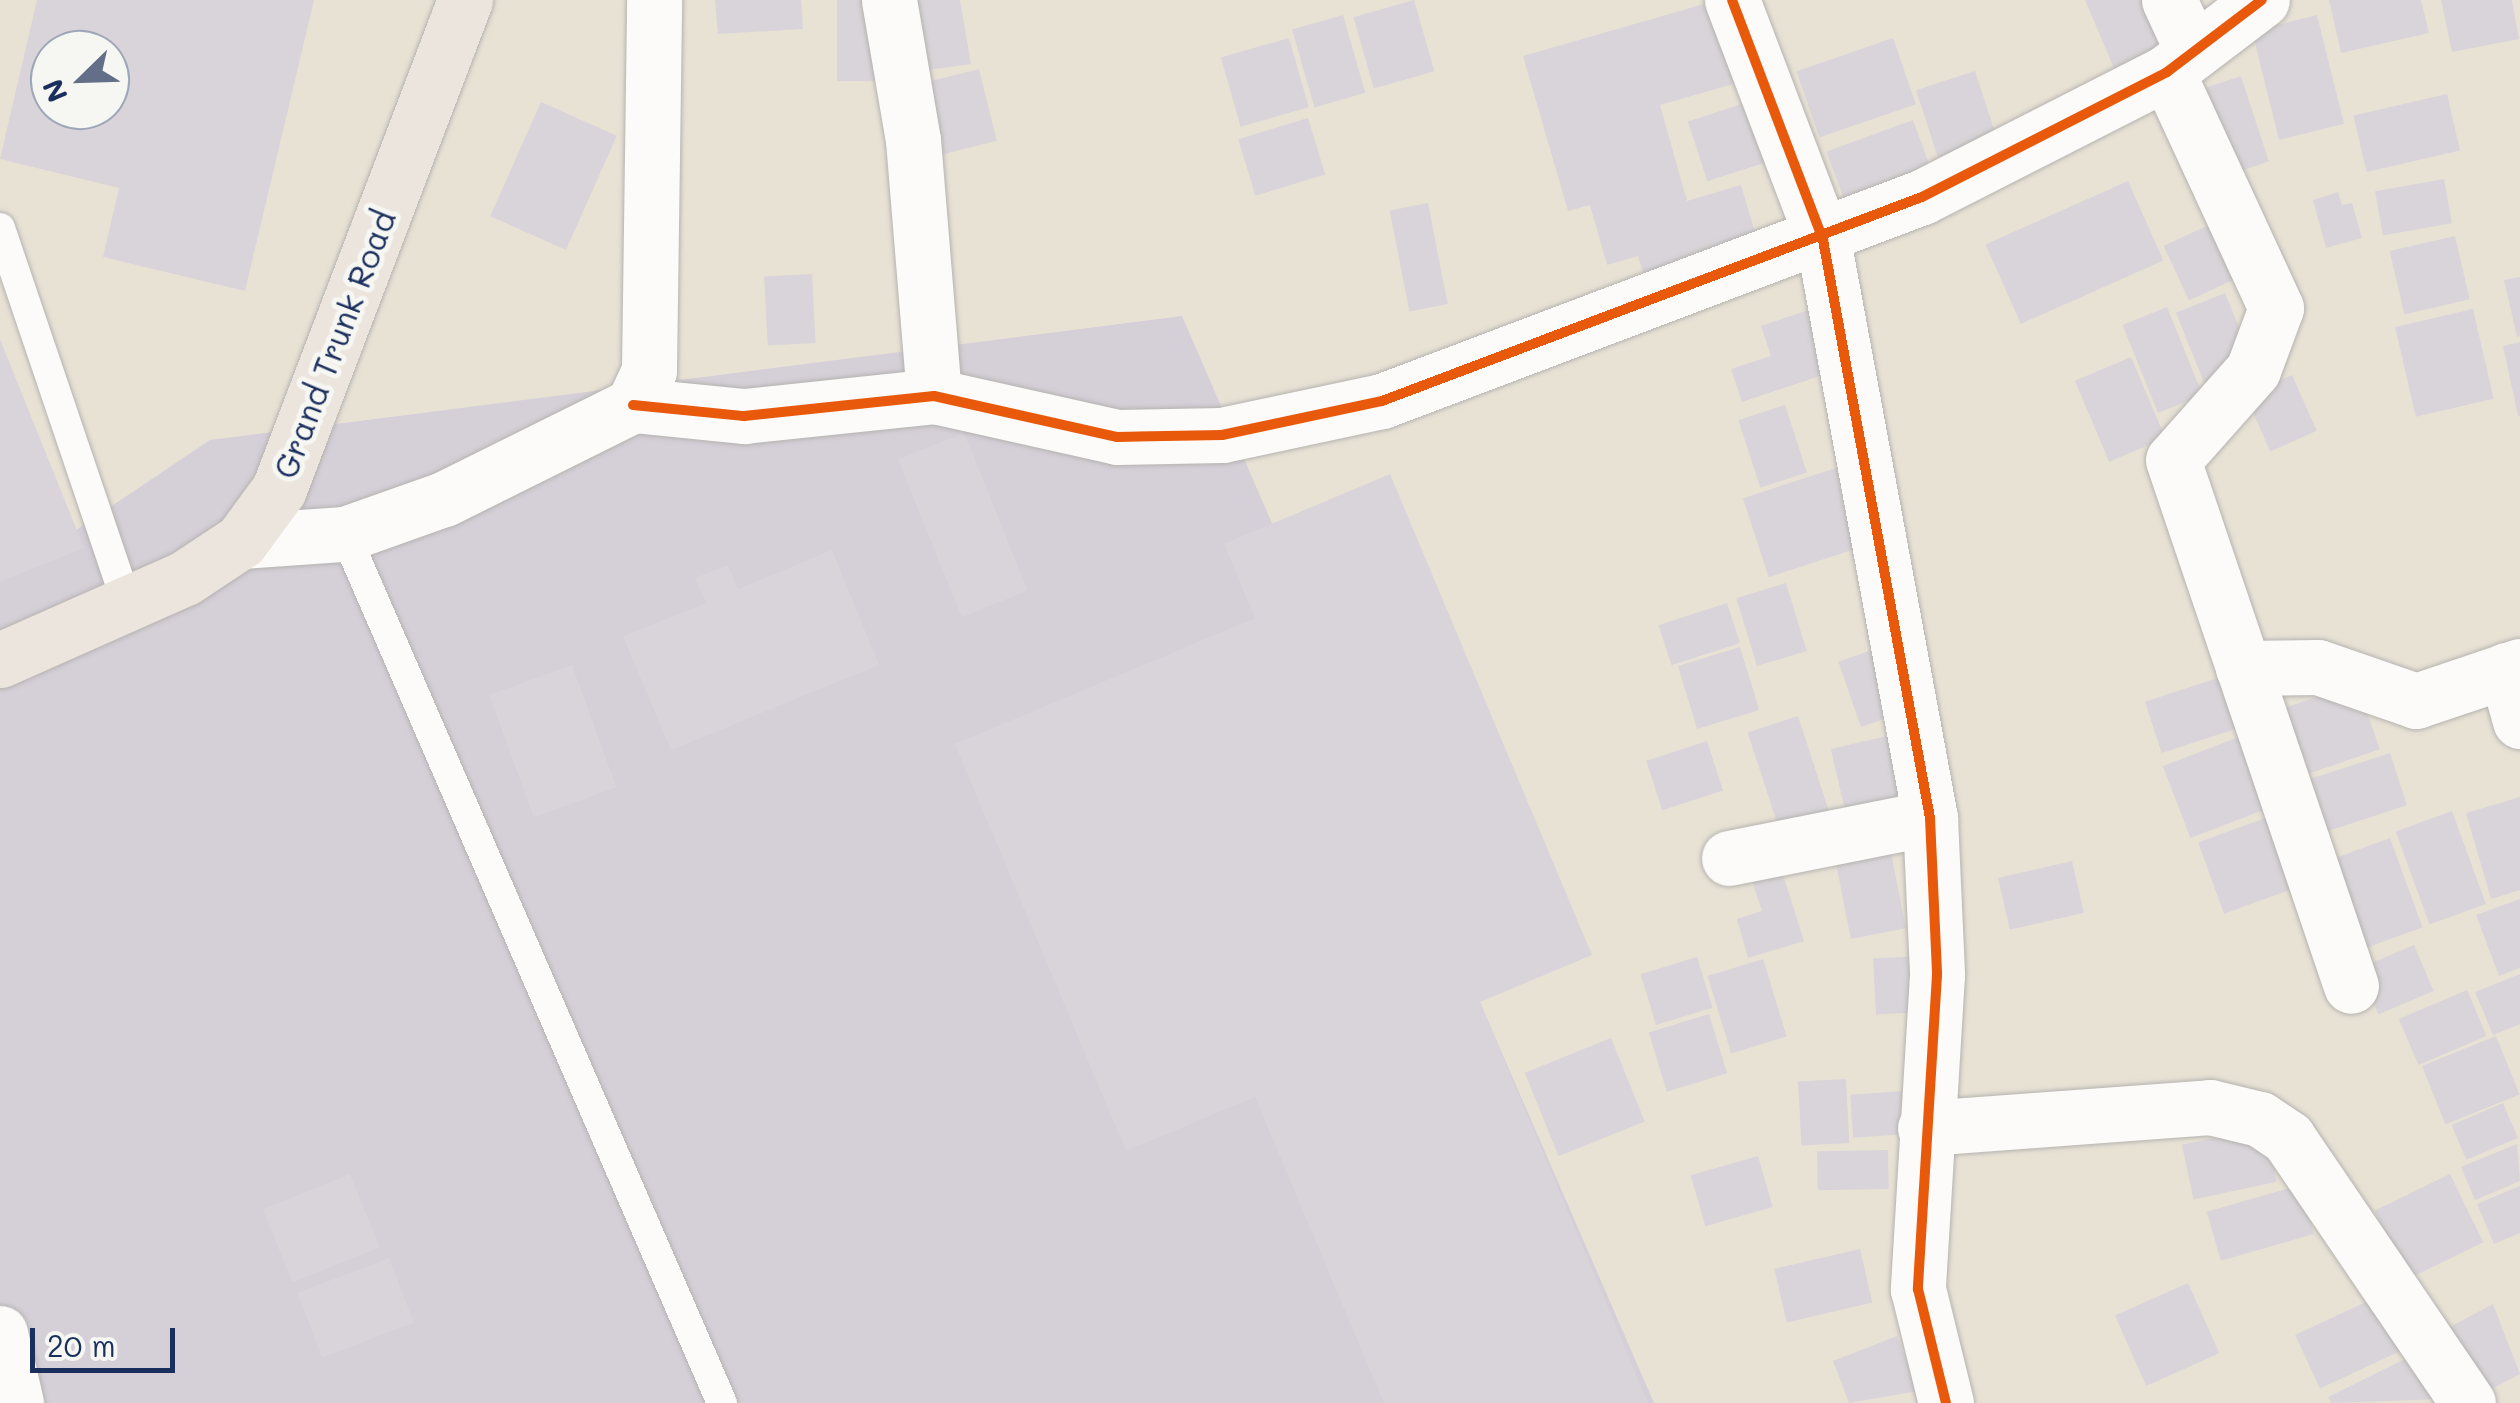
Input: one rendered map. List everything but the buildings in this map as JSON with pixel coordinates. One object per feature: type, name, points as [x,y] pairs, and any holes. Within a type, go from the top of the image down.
[{"type":"main road","name":"Grand Trunk Road","points":[[0,660],[128,608],[241,541],[309,427],[465,0]]},
{"type":"street","points":[[633,405],[649,370],[654,0]]},
{"type":"street","points":[[889,0],[913,140],[934,396]]},
{"type":"street","points":[[1732,0],[1822,240],[1930,818],[1937,974],[1918,1289],[1946,1403]]},
{"type":"street","points":[[2169,0],[2180,62],[2276,308],[2253,370],[2174,460],[2351,986]]},
{"type":"street","points":[[241,541],[345,534],[460,492],[633,405],[744,416],[934,396],[1118,437],[1222,434],[1382,401],[1822,240],[2180,62],[2262,0]]},
{"type":"street","points":[[2242,668],[2318,667],[2416,701],[2515,686]]},
{"type":"street","points":[[1729,858],[1930,818]]},
{"type":"street","points":[[1925,1128],[2210,1108],[2260,1118],[2288,1138],[2468,1403]]},
{"type":"street","points":[[0,1333],[16,1403]]},
{"type":"lane","points":[[0,228],[128,608]]},
{"type":"lane","points":[[345,534],[722,1403]]},
{"type":"shaded area","points":[[1182,316],[1654,1403],[0,1403],[0,581],[210,440]]},
{"type":"cycle path","points":[[1732,0],[1823,240],[1930,818],[1937,975],[1918,1289],[1946,1403]]},
{"type":"cycle path","points":[[633,405],[744,416],[934,396],[1117,437],[1222,435],[1382,401],[1922,197],[2167,72],[2262,0]]}]
